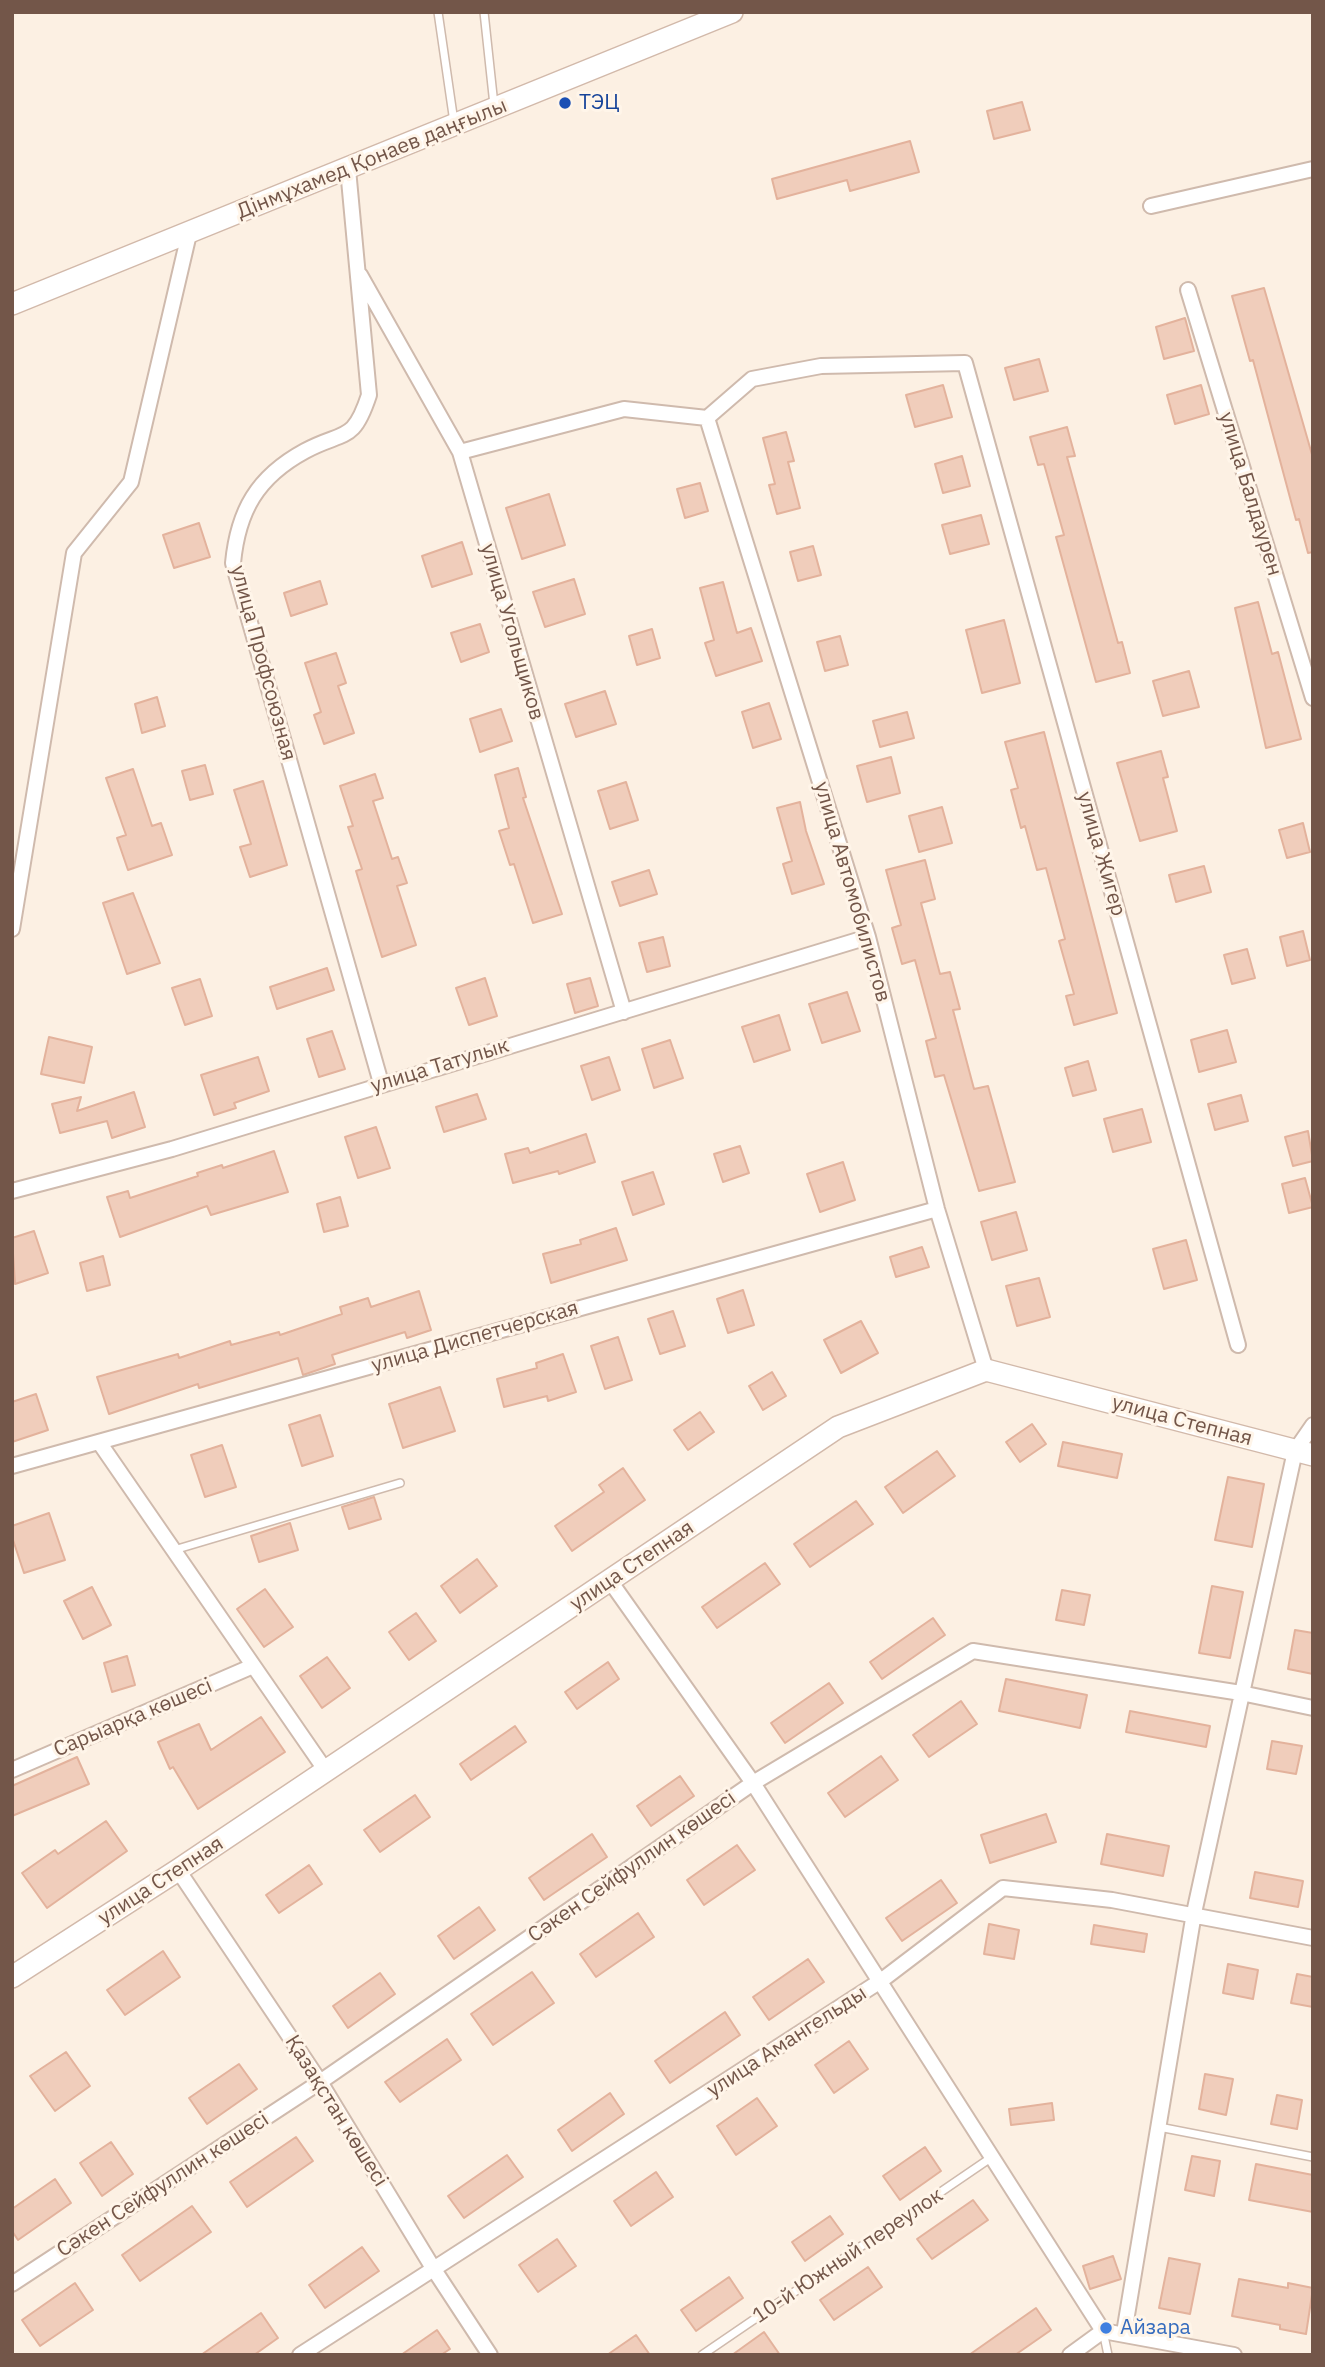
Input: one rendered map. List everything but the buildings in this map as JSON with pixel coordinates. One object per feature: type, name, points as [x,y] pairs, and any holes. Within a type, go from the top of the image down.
[{"type":"street","name":"Дінмұхамед Қонаев даңғылы","points":[[12,304],[732,12]]},
{"type":"street","name":"улица Профсоюзная","points":[[348,169],[369,395],[360,423],[341,437],[305,452],[274,474],[248,503],[236,532],[233,563],[381,1083]]},
{"type":"street","points":[[1151,206],[1313,169]]},
{"type":"street","points":[[12,929],[74,553],[131,482],[189,234]]},
{"type":"street","name":"улица Угольщиков","points":[[358,270],[460,452],[624,1012]]},
{"type":"street","name":"улица Балдаурен","points":[[1188,290],[1313,698]]},
{"type":"street","name":"улица Жигер","points":[[707,418],[752,379],[821,366],[965,363],[1238,1345]]},
{"type":"street","points":[[460,452],[624,409],[707,418]]},
{"type":"street","name":"улица Автомобилистов","points":[[707,418],[868,937],[937,1209],[986,1370]]},
{"type":"street","name":"улица Татулык","points":[[12,1191],[172,1149],[381,1083],[868,937]]},
{"type":"street","name":"улица Диспетчерская","points":[[12,1466],[937,1209]]},
{"type":"street","name":"улица Степная","points":[[12,1977],[178,1870],[838,1427],[986,1370],[1304,1453]]},
{"type":"street","points":[[1124,2333],[1194,1913],[1241,1693],[1313,1425]]},
{"type":"street","points":[[99,1442],[326,1771]]},
{"type":"street","points":[[610,1581],[753,1783],[882,1980],[1103,2331]]},
{"type":"street","name":"Сәкен Сейфуллин көшесі","points":[[12,2284],[320,2082],[753,1783],[973,1651],[1241,1693],[1313,1708]]},
{"type":"street","name":"Сарыарқа көшесі","points":[[12,1770],[253,1666]]},
{"type":"street","name":"Қазақстан көшесі","points":[[178,1870],[320,2082],[433,2268],[490,2355]]},
{"type":"street","name":"улица Амангельды","points":[[300,2355],[882,1980],[1003,1888],[1194,1913],[1313,1938]]},
{"type":"street","points":[[1070,2355],[1103,2331],[1234,2355]]},
{"type":"lane","points":[[438,12],[455,126]]},
{"type":"lane","points":[[484,12],[495,110]]},
{"type":"lane","points":[[173,1550],[400,1483]]},
{"type":"lane","points":[[1158,2127],[1313,2157]]},
{"type":"lane","name":"10-й Южный переулок","points":[[702,2355],[993,2157]]},
{"type":"lane","points":[[1103,2331],[1108,2355]]},
{"type":"place","name":"ТЭЦ","points":[[565,103]]},
{"type":"place","name":"Айзара","points":[[1106,2328]]}]
